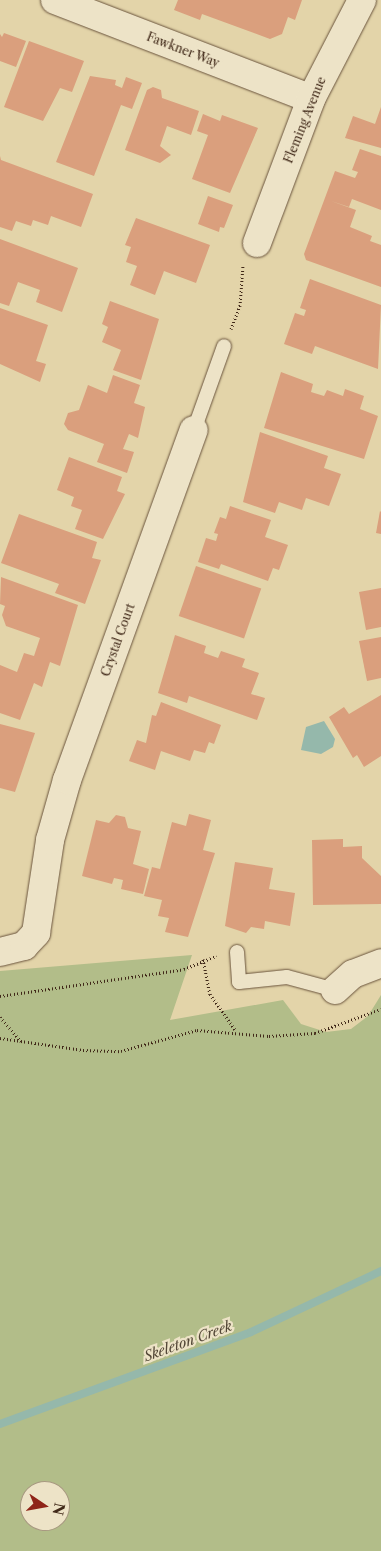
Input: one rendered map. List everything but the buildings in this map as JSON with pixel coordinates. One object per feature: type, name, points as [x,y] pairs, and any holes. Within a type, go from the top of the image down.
[{"type":"street","name":"Fawkner Way","points":[[55,0],[311,100]]},
{"type":"street","name":"Fleming Avenue","points":[[250,249],[311,100],[362,0]]},
{"type":"street","name":"Crystal Court","points":[[0,952],[24,946],[33,939],[42,910],[50,840],[67,780],[194,430]]},
{"type":"street","points":[[335,990],[353,974],[381,963]]},
{"type":"lane","name":"Crystal Court","points":[[194,430],[224,346]]},
{"type":"lane","points":[[237,952],[240,982],[287,977],[335,990]]},
{"type":"path","points":[[224,346],[240,306],[250,249]]},
{"type":"path","points":[[0,996],[184,969],[203,959],[237,952]]},
{"type":"path","points":[[203,959],[210,994],[236,1031]]},
{"type":"path","points":[[0,1038],[121,1051],[197,1030],[236,1031],[269,1036],[316,1034],[381,1009]]},
{"type":"path","points":[[0,1017],[21,1041]]},
{"type":"green space","points":[[192,955],[170,1020],[283,1000],[301,1024],[326,1032],[351,1029],[368,1016],[381,995],[381,1551],[0,1551],[0,971]]},
{"type":"shaded area","points":[[324,721],[335,739],[333,747],[321,754],[301,750],[306,727]]},
{"type":"waterway","name":"Skeleton Creek","points":[[0,1424],[251,1332],[381,1271]]}]
